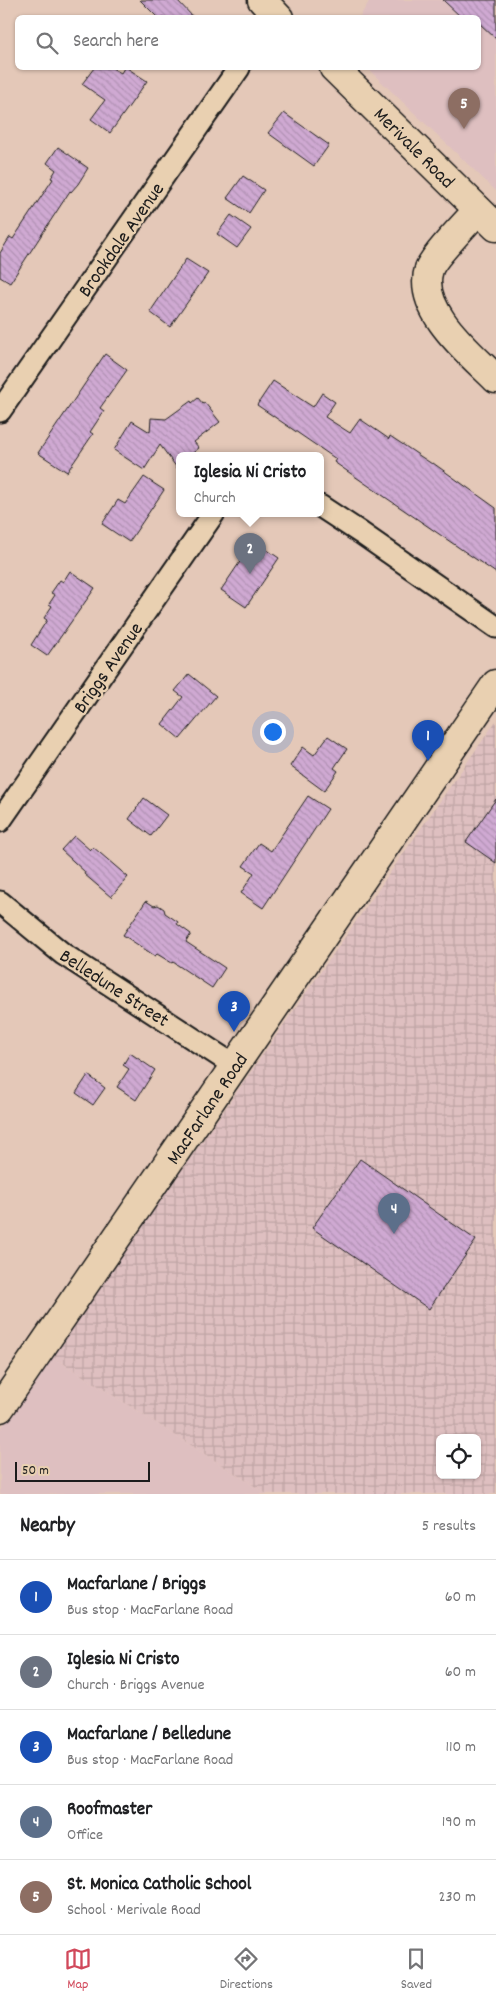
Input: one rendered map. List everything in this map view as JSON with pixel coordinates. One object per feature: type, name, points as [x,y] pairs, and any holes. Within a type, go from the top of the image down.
[{"type":"street","name":"Brookdale Avenue","points":[[0,411],[238,70]]},
{"type":"street","name":"Merivale Road","points":[[336,70],[487,218]]},
{"type":"street","points":[[487,218],[429,268],[427,292],[438,317],[496,379]]},
{"type":"street","points":[[324,509],[496,627]]},
{"type":"street","name":"Briggs Avenue","points":[[0,821],[211,517]]},
{"type":"street","name":"MacFarlane Road","points":[[0,1408],[496,684]]},
{"type":"street","name":"Belledune Street","points":[[0,902],[63,954],[235,1066]]},
{"type":"shaded area","points":[[370,0],[496,0],[496,191],[369,70],[481,70],[481,15],[361,15]]},
{"type":"shaded area","points":[[496,721],[496,1494],[267,1494],[52,1356]]},
{"type":"shaded area","points":[[52,1356],[267,1494],[0,1494],[0,1430]]},
{"type":"building","points":[[140,0],[177,0],[191,15],[155,15]]},
{"type":"building","points":[[443,0],[496,0],[496,39],[481,25],[481,15],[459,15]]},
{"type":"building","points":[[92,70],[116,70],[121,73],[123,70],[130,70],[147,81],[110,133],[91,119],[105,100],[82,84]]},
{"type":"building","points":[[284,113],[329,145],[314,166],[268,133]]},
{"type":"building","points":[[58,147],[88,168],[78,184],[70,191],[10,283],[0,277],[0,253],[10,237],[13,239],[53,179],[51,178],[56,170],[47,163]]},
{"type":"building","points":[[243,176],[264,190],[249,213],[227,198]]},
{"type":"building","points":[[231,215],[251,229],[237,248],[217,234]]},
{"type":"building","points":[[186,259],[208,273],[170,327],[150,312]]},
{"type":"building","points":[[105,354],[127,370],[100,408],[104,411],[90,432],[93,434],[67,472],[38,453]]},
{"type":"building","points":[[273,381],[313,407],[322,393],[335,402],[325,417],[350,433],[360,419],[389,439],[390,436],[433,463],[496,508],[496,573],[334,462],[336,459],[257,405]]},
{"type":"building","points":[[198,398],[203,404],[205,403],[220,422],[194,442],[199,448],[194,452],[176,452],[176,467],[160,445],[144,470],[114,450],[132,421],[150,432],[151,418],[166,419],[191,401],[192,403]]},
{"type":"building","points":[[144,477],[164,490],[129,542],[102,524],[118,500],[125,504]]},
{"type":"building","points":[[254,541],[279,558],[246,607],[221,590]]},
{"type":"building","points":[[70,571],[95,588],[47,656],[31,645],[47,620],[44,618],[52,606],[49,604],[55,595],[51,593],[60,580],[63,582]]},
{"type":"building","points":[[189,674],[216,696],[180,739],[162,724],[183,697],[175,691]]},
{"type":"building","points":[[328,736],[347,749],[334,768],[338,771],[324,791],[290,766],[303,747],[314,755]]},
{"type":"building","points":[[308,796],[328,809],[263,908],[241,893],[254,873],[243,866],[259,843],[271,851]]},
{"type":"building","points":[[144,798],[167,815],[151,836],[129,819]]},
{"type":"building","points":[[496,799],[496,863],[466,842]]},
{"type":"building","points":[[74,836],[90,850],[93,847],[128,877],[111,897],[84,874],[85,872],[61,850]]},
{"type":"building","points":[[146,901],[164,909],[165,913],[191,934],[186,942],[225,968],[212,988],[173,962],[157,954],[155,956],[123,935]]},
{"type":"building","points":[[130,1053],[155,1070],[136,1100],[117,1087],[129,1069],[123,1065]]},
{"type":"building","points":[[88,1075],[105,1088],[93,1105],[76,1093]]},
{"type":"building","points":[[360,1159],[476,1240],[429,1309],[312,1228]]},
{"type":"place","name":"St. Monica Catholic School","points":[[464,129]]},
{"type":"place","name":"Iglesia Ni Cristo","points":[[250,574]]},
{"type":"place","name":"Macfarlane / Briggs","points":[[428,761]]},
{"type":"place","name":"Macfarlane / Belledune","points":[[234,1032]]},
{"type":"place","name":"Roofmaster","points":[[394,1234]]}]
